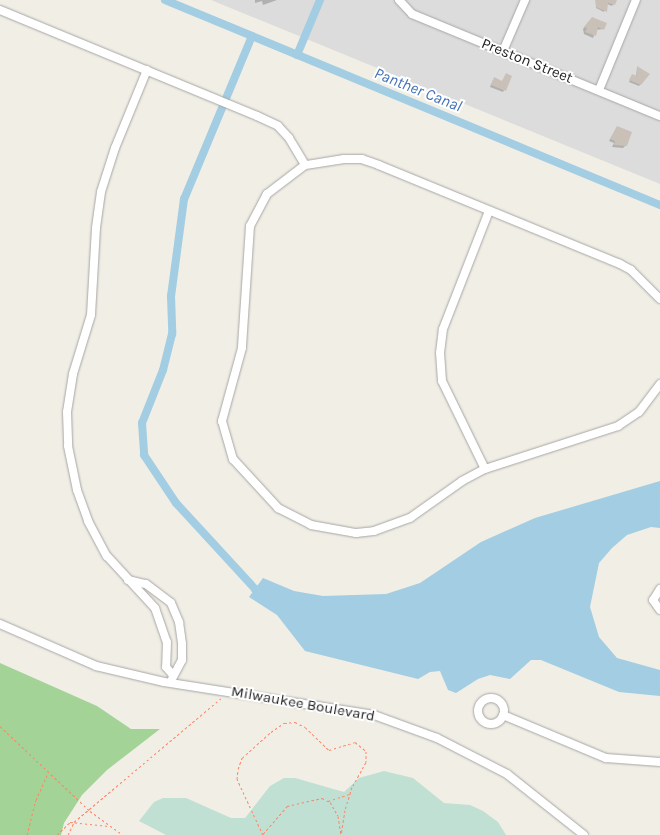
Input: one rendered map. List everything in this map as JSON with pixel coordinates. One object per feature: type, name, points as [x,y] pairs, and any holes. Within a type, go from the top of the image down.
[{"type":"street","name":"Preston Street","points":[[398,0],[412,14],[660,116]]},
{"type":"street","points":[[503,51],[525,0]]},
{"type":"street","points":[[599,90],[636,0]]},
{"type":"street","points":[[0,10],[278,126],[289,138],[305,165]]},
{"type":"street","points":[[0,19],[9,15]]},
{"type":"street","points":[[147,70],[115,148],[101,192],[95,236],[91,315],[76,359],[67,412],[68,446],[80,503],[100,544],[128,580],[155,608],[164,627],[167,642],[166,667],[172,679]]},
{"type":"street","points":[[660,299],[631,270],[620,264],[362,159],[305,165],[267,194],[250,226],[242,348],[222,410],[223,432],[233,459],[262,492],[286,513],[311,525],[356,533],[374,531],[410,518],[462,480],[485,469],[618,426],[639,412],[660,384]]},
{"type":"street","points":[[485,469],[442,381],[440,353],[444,329],[490,212]]},
{"type":"street","points":[[128,580],[156,590],[170,603],[179,622],[182,660],[172,679]]},
{"type":"street","points":[[660,589],[653,600],[660,610]]},
{"type":"street","points":[[164,627],[179,622]]},
{"type":"street","name":"Milwaukee Boulevard","points":[[0,624],[96,666],[172,679],[227,692],[374,715],[437,738],[507,774],[584,835]]},
{"type":"street","points":[[503,715],[606,758],[660,762]]},
{"type":"path","points":[[57,835],[70,822],[74,822],[90,811],[227,692]]},
{"type":"path","points":[[284,723],[305,727],[329,750],[355,742],[366,751],[366,762],[351,794],[341,835],[338,816],[328,801],[322,798],[287,806],[263,835],[237,779],[238,769],[242,758],[284,723]]},
{"type":"path","points":[[0,726],[90,811],[123,835]]},
{"type":"path","points":[[27,835],[36,800],[48,773]]},
{"type":"path","points":[[328,801],[351,794]]},
{"type":"path","points":[[74,822],[110,827]]},
{"type":"path","points":[[68,835],[74,822]]},
{"type":"shaded area","points":[[211,0],[660,0],[660,184]]},
{"type":"green space","points":[[0,663],[97,706],[131,729],[160,729],[107,770],[82,795],[64,823],[61,835],[0,835]]},
{"type":"green space","points":[[384,771],[413,778],[444,803],[470,805],[483,811],[498,822],[506,835],[166,835],[139,821],[154,802],[163,798],[186,798],[231,818],[245,818],[270,786],[284,778],[295,778],[344,792],[359,778]]},
{"type":"water","points":[[660,481],[660,528],[651,527],[627,535],[612,548],[599,563],[590,607],[599,637],[617,658],[660,670],[660,696],[619,692],[541,660],[531,660],[510,679],[490,675],[478,679],[456,693],[448,690],[440,671],[430,672],[418,679],[305,651],[277,615],[249,597],[263,578],[294,591],[323,596],[386,594],[420,583],[481,542],[535,518]]},
{"type":"building","points":[[595,0],[617,0],[615,5],[608,3],[607,12],[596,7]]},
{"type":"building","points":[[592,17],[607,23],[604,30],[598,27],[596,36],[585,32],[587,28],[584,27]]},
{"type":"building","points":[[637,66],[650,74],[641,85],[629,80],[632,74],[637,76]]},
{"type":"building","points":[[506,73],[512,76],[506,91],[491,85],[494,77],[502,81]]},
{"type":"building","points":[[617,126],[632,132],[627,146],[614,145],[615,141],[610,139]]},
{"type":"waterway","name":"Panther Canal","points":[[165,0],[660,205]]},
{"type":"waterway","points":[[297,55],[320,0]]},
{"type":"waterway","points":[[252,36],[184,199],[171,296],[172,334],[163,370],[142,423],[144,455],[176,503],[255,589],[264,591]]}]
